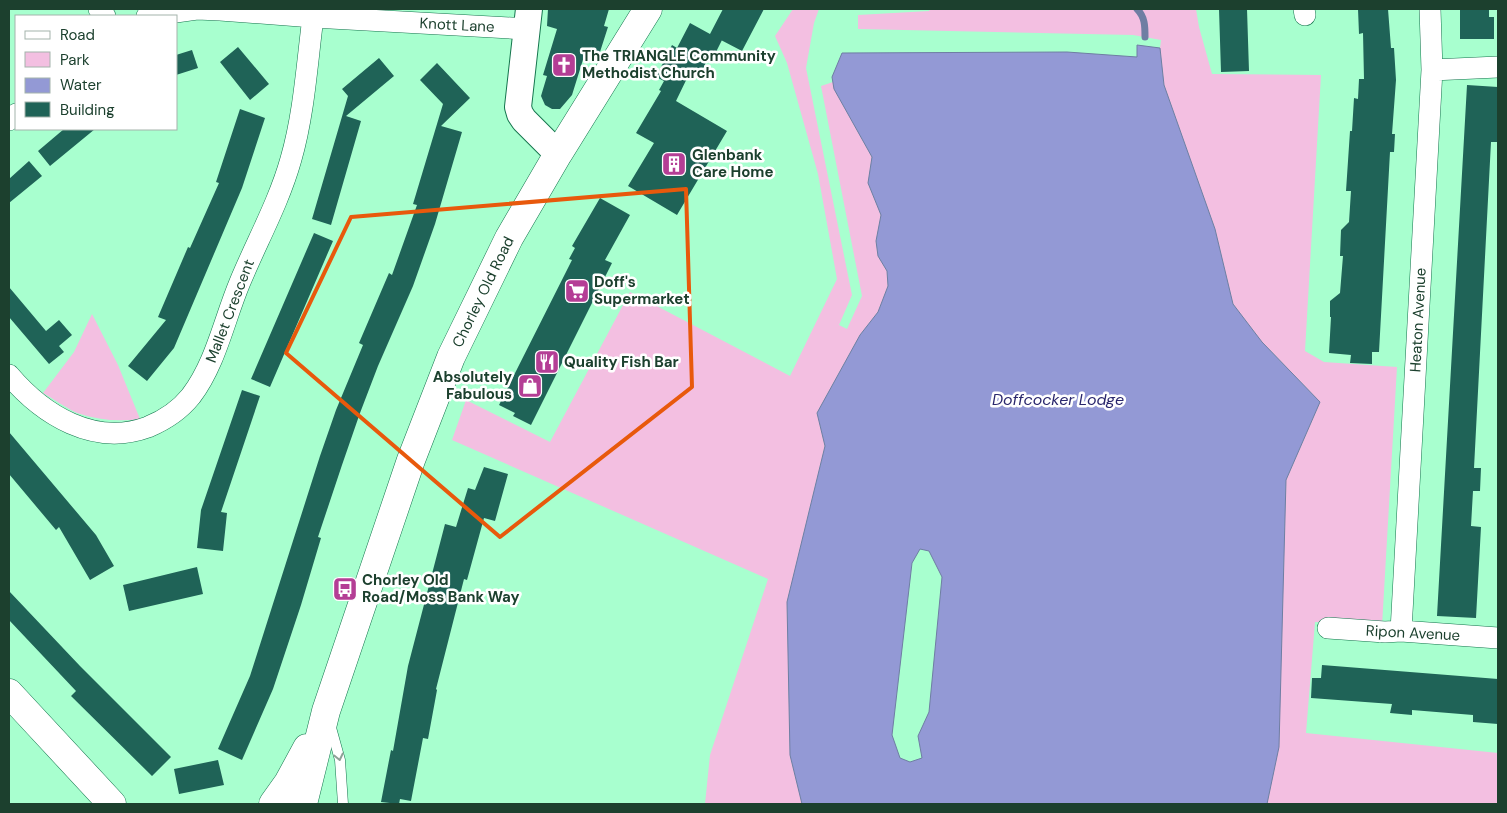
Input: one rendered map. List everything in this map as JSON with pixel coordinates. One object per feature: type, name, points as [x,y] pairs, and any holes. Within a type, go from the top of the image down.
[{"type":"main road","name":"Chorley Old Road","points":[[303,804],[326,711],[411,460],[451,357],[509,238],[558,154],[648,9]]},
{"type":"main road","points":[[9,693],[112,802]]},
{"type":"main road","name":"Chorley Old Road","points":[[273,804],[288,783],[326,711]]},
{"type":"street","name":"Knott Lane","points":[[154,15],[197,9],[313,17],[529,19]]},
{"type":"street","name":"Heaton Avenue","points":[[1401,631],[1432,70],[1430,9]]},
{"type":"street","name":"Mallet Crescent","points":[[9,374],[22,390],[54,414],[87,430],[105,434],[140,430],[157,423],[173,414],[190,397],[205,374],[214,354],[240,282],[283,186],[299,126],[313,17]]},
{"type":"street","points":[[529,19],[518,107],[524,120],[558,154]]},
{"type":"street","points":[[1432,70],[1498,67]]},
{"type":"street","name":"Ripon Avenue","points":[[1328,628],[1498,638]]},
{"type":"lane","points":[[326,711],[340,760],[343,804]]},
{"type":"highlighted area","points":[[686,189],[692,387],[500,537],[286,353],[351,217]]},
{"type":"green space","points":[[793,9],[819,9],[814,23],[806,68],[852,295],[839,325],[847,329],[862,296],[821,86],[833,82],[834,89],[872,157],[868,183],[881,215],[876,241],[878,256],[887,271],[888,286],[878,312],[860,335],[817,413],[825,446],[787,602],[790,755],[802,804],[705,804],[710,755],[768,579],[452,440],[466,400],[550,442],[630,292],[790,376],[837,279],[818,174],[787,63],[775,36]]},
{"type":"green space","points":[[930,9],[1196,9],[1212,74],[1321,75],[1305,351],[1324,362],[1397,367],[1382,626],[1315,622],[1306,733],[1498,753],[1498,804],[1267,804],[1278,750],[1286,480],[1320,402],[1262,342],[1233,304],[1215,229],[1164,85],[1160,48],[1161,40],[1133,35],[858,29],[858,15],[929,11]]},
{"type":"green space","points":[[92,314],[118,365],[140,419],[109,420],[77,413],[43,393],[74,352]]},
{"type":"water","name":"Doffcocker Lodge","points":[[1137,45],[1160,48],[1164,85],[1215,229],[1233,304],[1262,342],[1320,402],[1286,480],[1279,747],[1267,804],[802,804],[790,755],[787,602],[825,446],[817,413],[860,335],[878,312],[888,286],[887,271],[878,256],[876,241],[881,215],[868,183],[872,157],[834,89],[832,77],[842,53],[1067,52],[1137,57]],"holes":[[[920,549],[929,551],[942,577],[929,712],[918,736],[922,758],[910,762],[900,758],[892,735],[912,563]]]},
{"type":"building","name":"The TRIANGLE Community Methodist Church","points":[[548,9],[609,9],[604,26],[608,27],[599,55],[586,50],[572,95],[560,109],[552,109],[545,105],[541,96],[547,76],[543,75],[557,29],[547,26]]},
{"type":"building","name":"Glenbank Care Home","points":[[723,9],[764,9],[742,51],[722,40],[712,60],[708,58],[701,73],[692,68],[676,101],[727,131],[677,215],[628,186],[654,143],[636,133],[661,91],[659,90],[664,81],[656,77],[672,45],[677,48],[690,23],[710,34]]},
{"type":"building","points":[[1219,9],[1247,9],[1249,71],[1221,72]]},
{"type":"building","points":[[1358,9],[1388,9],[1391,48],[1394,48],[1396,80],[1392,134],[1395,134],[1394,152],[1390,152],[1379,352],[1372,352],[1372,364],[1350,363],[1351,355],[1329,353],[1330,301],[1340,293],[1343,256],[1340,256],[1341,230],[1349,222],[1351,191],[1346,191],[1354,98],[1358,99],[1359,79],[1364,79],[1363,33],[1359,34]]},
{"type":"building","points":[[1460,9],[1489,9],[1489,17],[1494,17],[1494,39],[1460,39]]},
{"type":"building","points":[[238,47],[269,84],[250,100],[220,62]]},
{"type":"building","points":[[192,50],[198,68],[178,74],[178,54]]},
{"type":"building","points":[[379,58],[394,76],[346,116],[361,121],[331,225],[312,219],[348,96],[342,89]]},
{"type":"building","points":[[437,63],[470,98],[441,126],[462,132],[435,224],[413,286],[378,366],[342,465],[318,537],[321,538],[301,605],[273,689],[242,760],[218,749],[250,676],[320,456],[336,410],[363,345],[359,343],[389,273],[392,275],[417,205],[413,204],[443,104],[420,80]]},
{"type":"building","points":[[1467,85],[1498,87],[1498,142],[1491,142],[1474,468],[1481,468],[1480,491],[1473,491],[1471,526],[1481,527],[1476,618],[1437,616]]},
{"type":"building","points":[[240,109],[265,118],[242,188],[174,348],[147,381],[128,366],[166,320],[158,317],[188,247],[190,248],[219,183],[216,182]]},
{"type":"building","points":[[63,130],[94,130],[50,166],[38,151]]},
{"type":"building","points":[[29,161],[42,176],[9,203],[9,179]]},
{"type":"building","points":[[600,198],[630,215],[605,260],[612,263],[531,425],[513,416],[515,413],[499,405],[572,260],[569,259],[575,248],[572,246]]},
{"type":"building","points":[[314,233],[333,241],[270,387],[251,379]]},
{"type":"building","points":[[9,287],[46,331],[59,320],[72,335],[59,346],[64,352],[49,364],[9,317]]},
{"type":"building","points":[[242,390],[260,396],[221,512],[227,513],[223,551],[197,548],[201,510]]},
{"type":"building","points":[[9,432],[96,535],[114,566],[90,580],[59,527],[56,530],[9,474]]},
{"type":"building","points":[[484,467],[508,474],[495,521],[484,518],[467,580],[464,579],[436,689],[428,739],[423,738],[411,801],[400,799],[399,804],[381,802],[391,750],[393,751],[408,666],[445,524],[456,527],[468,488],[475,490]]},
{"type":"building","points":[[197,567],[203,594],[129,611],[123,585]]},
{"type":"building","points":[[9,591],[80,666],[171,757],[152,776],[71,696],[76,691],[9,620]]},
{"type":"building","points":[[1322,665],[1498,679],[1498,724],[1473,722],[1473,715],[1412,710],[1412,715],[1390,713],[1392,704],[1311,698],[1312,678],[1321,678]]},
{"type":"building","points":[[218,760],[224,785],[179,794],[174,769]]},
{"type":"waterway","points":[[1137,9],[1143,18],[1145,37]]},
{"type":"place","name":"The TRIANGLE Community Methodist Church","points":[[564,65]]},
{"type":"place","name":"Glenbank Care Home","points":[[674,164]]},
{"type":"place","name":"Doff's Supermarket","points":[[577,291]]},
{"type":"place","name":"Quality Fish Bar","points":[[547,362]]},
{"type":"place","name":"Absolutely Fabulous","points":[[530,386]]},
{"type":"place","name":"Chorley Old Road/Moss Bank Way","points":[[345,589]]}]
